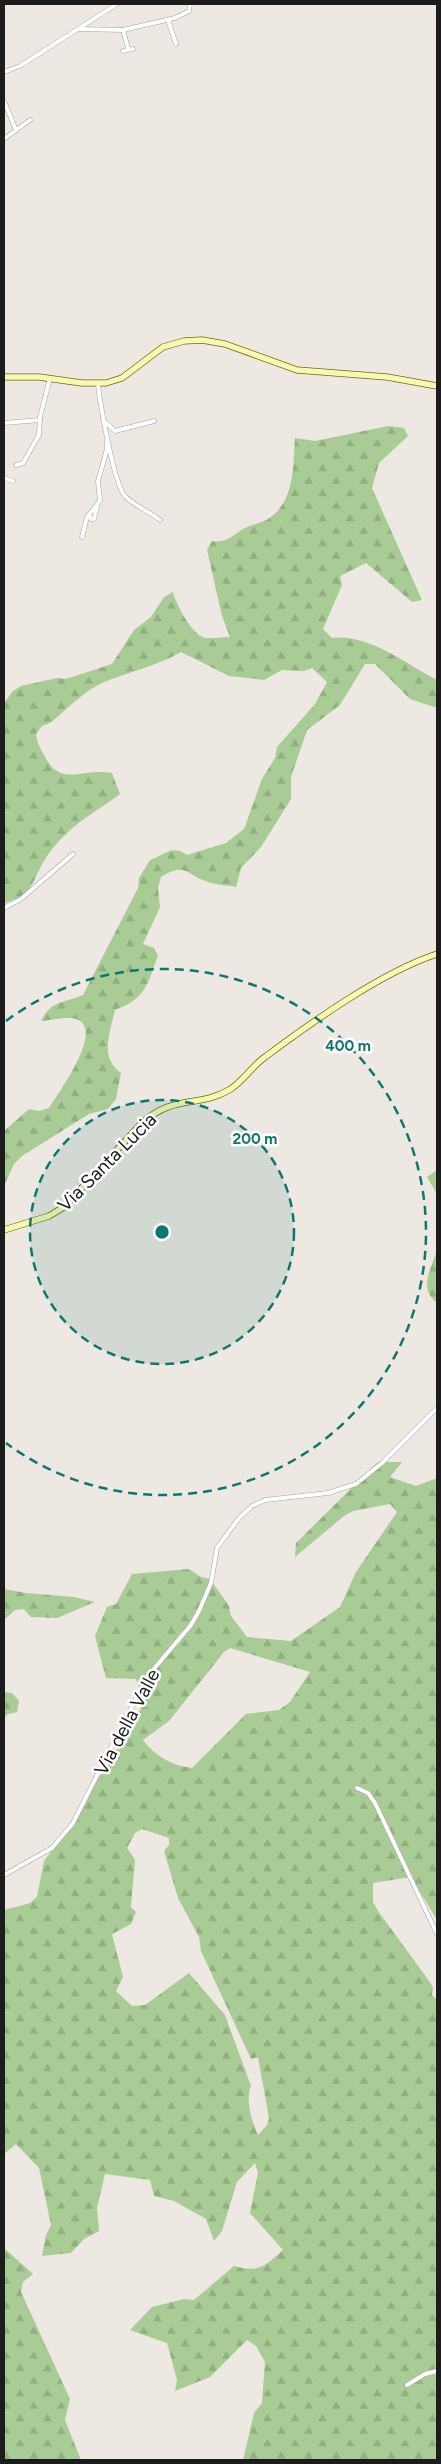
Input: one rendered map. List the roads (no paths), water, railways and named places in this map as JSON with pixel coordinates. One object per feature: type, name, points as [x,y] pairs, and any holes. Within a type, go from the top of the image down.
[{"type":"street","points":[[4,72],[20,66],[117,4]]},
{"type":"street","points":[[77,29],[122,30],[168,20],[187,12],[190,4]]},
{"type":"street","points":[[168,20],[176,44]]},
{"type":"street","points":[[122,30],[128,48]]},
{"type":"street","points":[[122,51],[128,48],[133,49]]},
{"type":"street","points":[[4,101],[16,130]]},
{"type":"street","points":[[4,139],[30,120]]},
{"type":"street","points":[[4,377],[50,378],[98,384],[122,378],[163,347],[184,341],[198,340],[221,343],[297,370],[387,377],[437,386]]},
{"type":"street","points":[[16,464],[23,463],[38,436],[50,378]]},
{"type":"street","points":[[82,537],[89,515],[98,505],[98,481],[107,448],[98,384]]},
{"type":"street","points":[[4,423],[40,420]]},
{"type":"street","points":[[104,420],[115,431],[154,421]]},
{"type":"street","points":[[106,436],[123,494],[160,520]]},
{"type":"street","points":[[4,478],[13,481]]},
{"type":"street","points":[[4,908],[21,899],[73,854]]},
{"type":"street","name":"Via Santa Lucia","points":[[4,1230],[49,1216],[64,1207],[141,1124],[156,1112],[172,1104],[220,1094],[230,1090],[258,1062],[333,1010],[387,976],[437,954]]},
{"type":"street","name":"Via della Valle","points":[[4,1875],[52,1848],[73,1823],[148,1677],[191,1625],[199,1611],[211,1583],[216,1548],[239,1518],[252,1506],[266,1500],[328,1493],[356,1484],[382,1463],[437,1408]]},
{"type":"street","points":[[357,1788],[368,1793],[375,1803],[437,1934]]},
{"type":"street","points":[[407,2385],[425,2374],[437,2372]]}]
